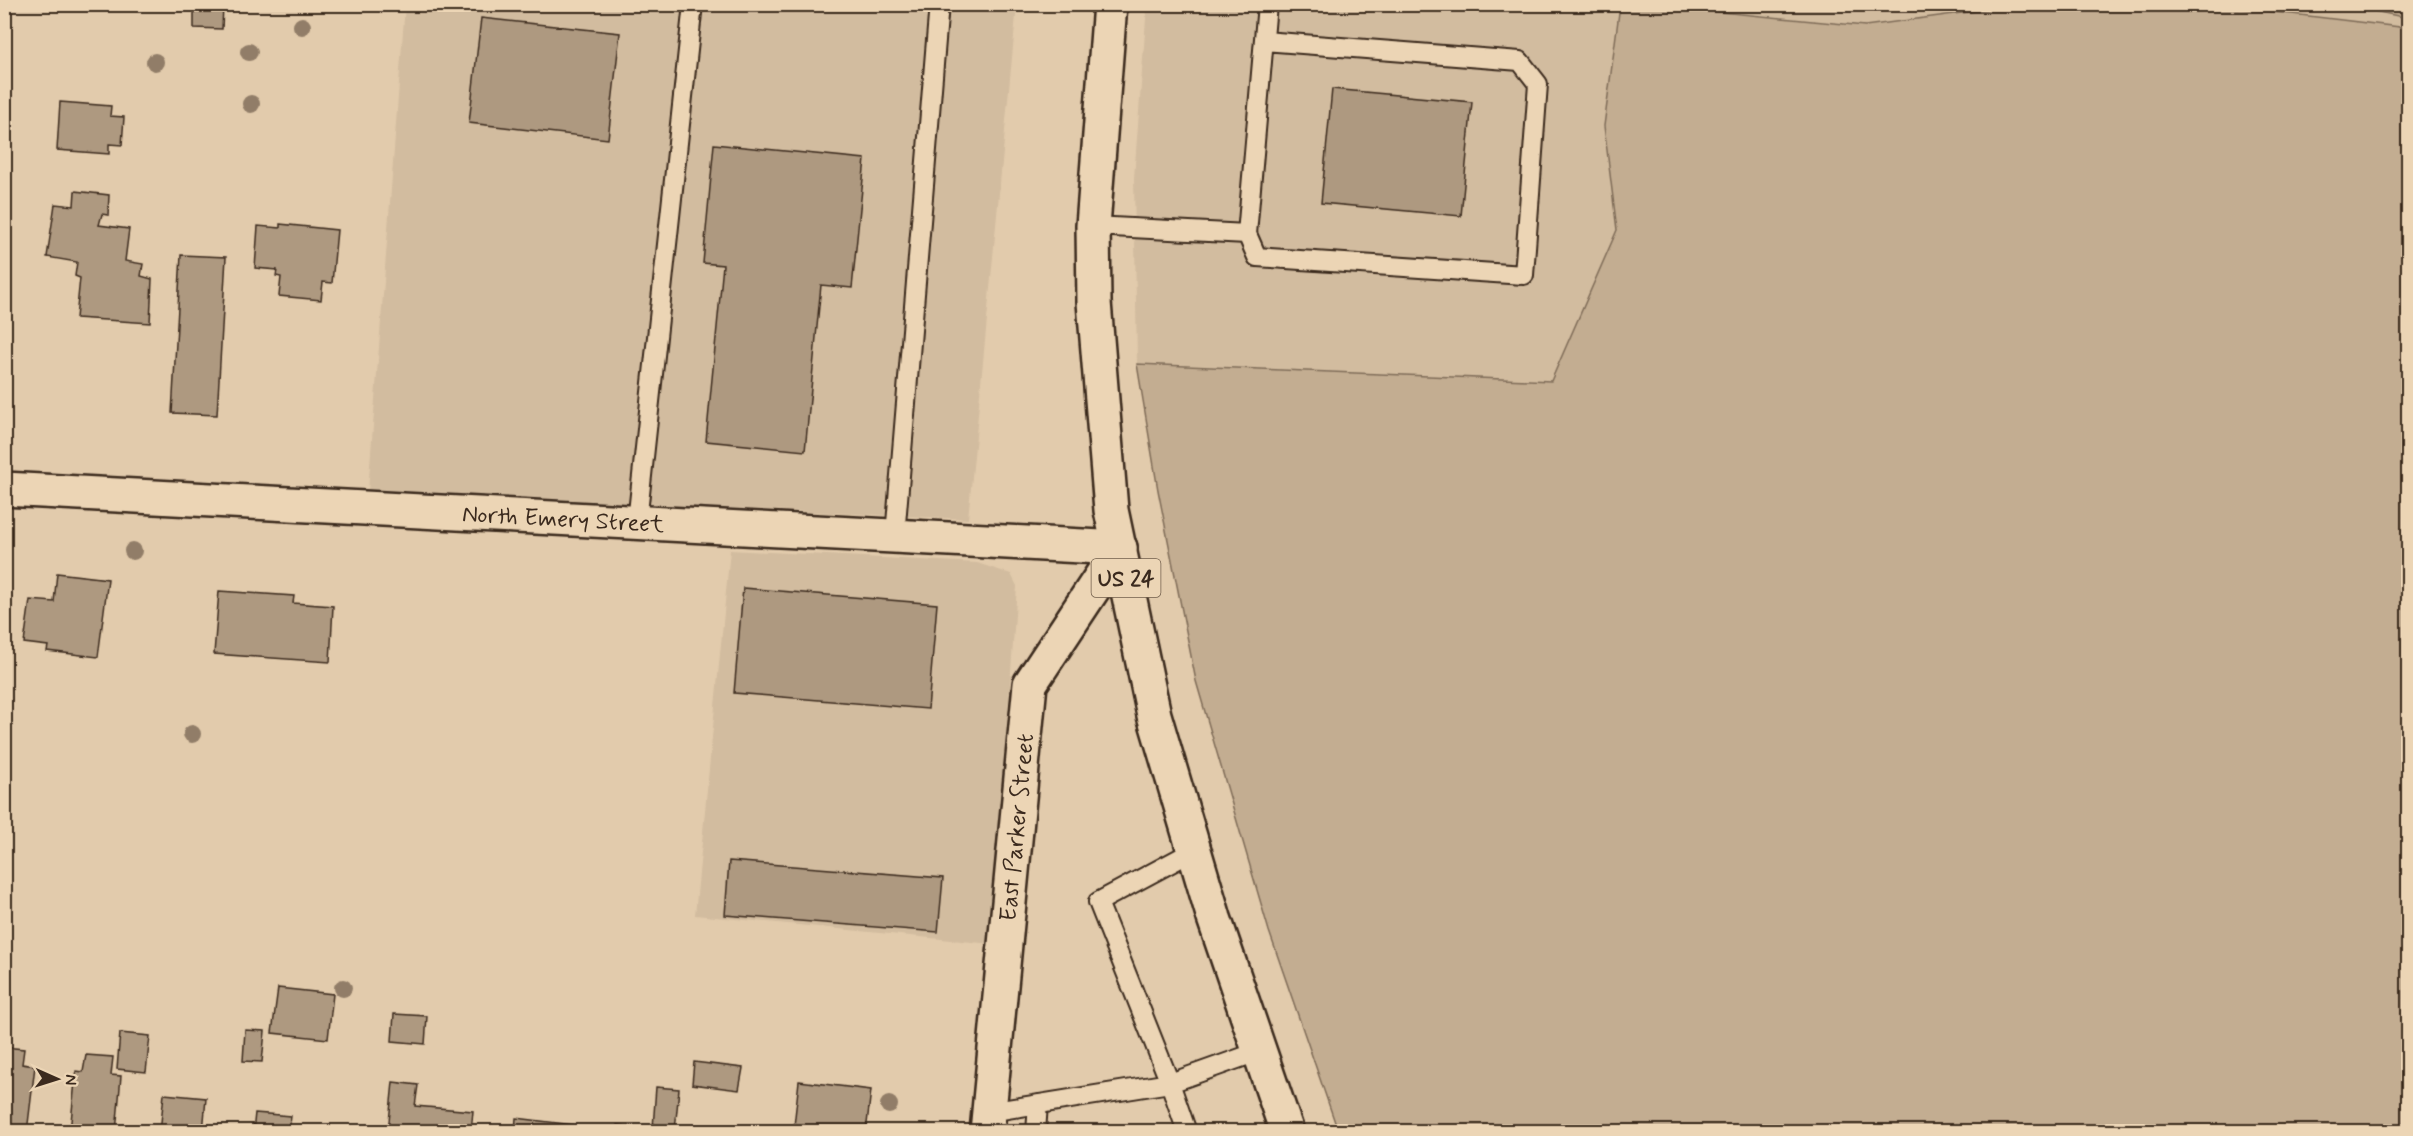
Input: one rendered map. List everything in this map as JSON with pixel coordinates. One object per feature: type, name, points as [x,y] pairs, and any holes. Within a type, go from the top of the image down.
[{"type":"street","name":"US 24","points":[[1110,4],[1093,226],[1094,302],[1111,510],[1154,715],[1214,918],[1287,1131]]},
{"type":"street","name":"North Emery Street","points":[[4,489],[1120,548]]},
{"type":"street","name":"East Parker Street","points":[[988,1122],[1030,684],[1120,548]]},
{"type":"lane","points":[[637,522],[693,4]]},
{"type":"lane","points":[[895,536],[939,4]]},
{"type":"lane","points":[[1264,41],[1520,62],[1538,84],[1524,275],[1257,257],[1247,234],[1267,4]]},
{"type":"lane","points":[[1093,226],[1247,234]]},
{"type":"lane","points":[[1187,1131],[1098,902],[1195,850]]},
{"type":"lane","points":[[988,1122],[1038,1104],[1170,1083],[1260,1051]]},
{"type":"lane","points":[[1036,1131],[1038,1104]]},
{"type":"shaded area","points":[[2207,4],[2408,28],[2408,1131],[1338,1131],[1269,931],[1196,681],[1158,490],[1137,364],[1551,381],[1617,230],[1604,126],[1620,5],[1648,5],[1865,26],[2006,7]]},
{"type":"shaded area","points":[[405,5],[1017,5],[968,519],[368,492]]},
{"type":"shaded area","points":[[1147,5],[1620,5],[1604,126],[1617,230],[1551,381],[1137,364],[1134,178]]},
{"type":"shaded area","points":[[1648,5],[2408,5],[2408,80],[1865,26]]},
{"type":"shaded area","points":[[2345,5],[2408,5],[2408,18]]},
{"type":"shaded area","points":[[730,550],[977,563],[1011,574],[1017,586],[992,944],[695,915]]},
{"type":"building","points":[[194,4],[223,4],[222,29],[194,28]]},
{"type":"building","points":[[481,18],[620,33],[608,139],[469,123]]},
{"type":"building","points":[[1332,89],[1472,102],[1461,216],[1321,203]]},
{"type":"building","points":[[60,102],[111,106],[110,116],[124,117],[122,145],[109,144],[109,154],[57,150]]},
{"type":"building","points":[[714,144],[865,159],[852,288],[821,285],[805,451],[706,441],[723,265],[703,263]]},
{"type":"building","points":[[75,191],[109,195],[108,215],[102,214],[99,225],[129,229],[125,261],[143,264],[141,276],[152,279],[150,323],[76,318],[80,278],[75,276],[77,262],[47,257],[55,204],[74,206]]},
{"type":"building","points":[[280,224],[337,230],[332,283],[323,282],[321,300],[279,296],[281,277],[276,276],[277,270],[255,268],[258,226],[280,228]]},
{"type":"building","points":[[181,255],[226,257],[217,415],[172,413]]},
{"type":"building","points":[[57,573],[108,579],[98,657],[47,651],[48,646],[24,643],[30,600],[54,602]]},
{"type":"building","points":[[743,588],[937,604],[928,709],[734,693]]},
{"type":"building","points":[[219,591],[294,596],[293,603],[333,606],[330,662],[214,654]]},
{"type":"building","points":[[729,861],[943,878],[938,932],[725,915]]},
{"type":"building","points":[[278,988],[333,994],[328,1039],[272,1033]]},
{"type":"building","points":[[394,1014],[427,1016],[425,1044],[392,1041]]},
{"type":"building","points":[[245,1030],[265,1031],[262,1062],[243,1061]]},
{"type":"building","points":[[120,1033],[150,1036],[146,1072],[117,1069]]},
{"type":"building","points":[[4,1047],[24,1049],[22,1064],[35,1066],[27,1132],[4,1132]]},
{"type":"building","points":[[86,1055],[113,1057],[111,1075],[121,1076],[116,1132],[70,1132],[76,1071],[83,1072]]},
{"type":"building","points":[[694,1062],[743,1068],[739,1090],[692,1084]]},
{"type":"building","points":[[799,1081],[871,1090],[866,1132],[837,1132],[794,1126]]},
{"type":"building","points":[[393,1082],[418,1085],[415,1106],[473,1111],[471,1132],[388,1132]]},
{"type":"building","points":[[656,1087],[679,1089],[675,1130],[653,1128]]},
{"type":"building","points":[[164,1094],[206,1098],[203,1132],[160,1132]]},
{"type":"building","points":[[255,1113],[291,1116],[289,1132],[253,1132]]},
{"type":"building","points":[[516,1118],[573,1125],[573,1132],[515,1132]]},
{"type":"building","points":[[617,1125],[646,1128],[645,1132],[616,1132]]}]
